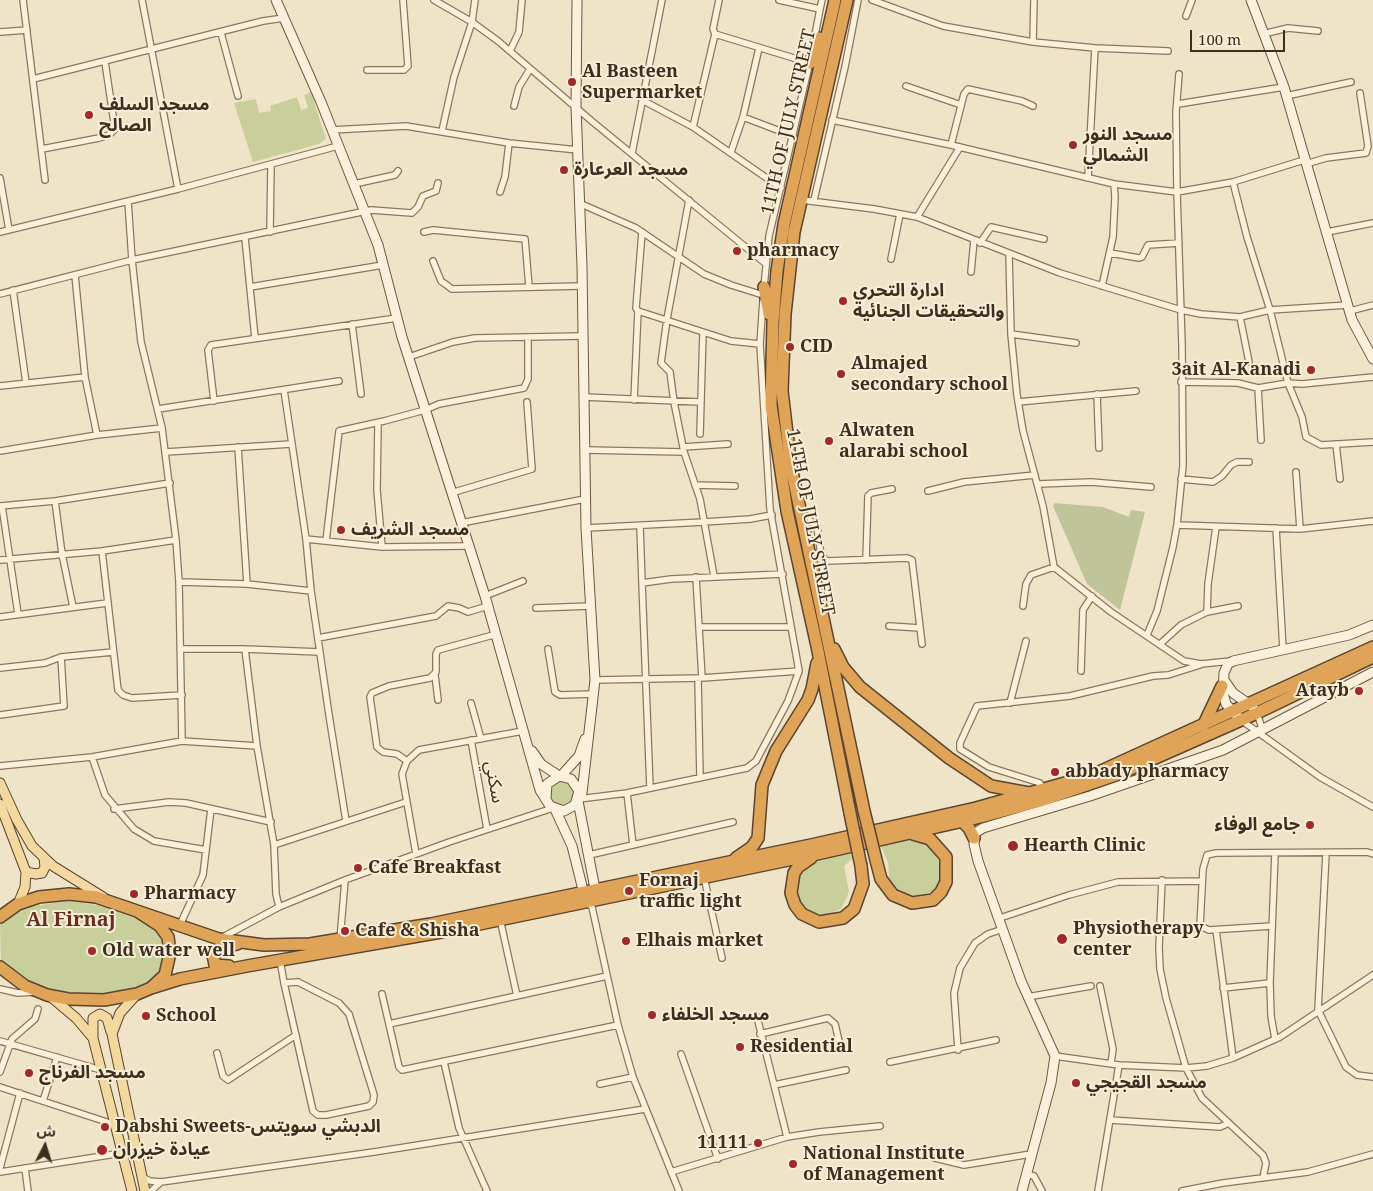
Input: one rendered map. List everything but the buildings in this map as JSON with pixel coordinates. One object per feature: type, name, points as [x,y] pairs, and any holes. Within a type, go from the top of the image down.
[{"type":"highway","name":"11TH OF JULY STREET","points":[[835,0],[815,108],[790,264],[784,334],[782,391],[786,431],[800,512],[864,811],[881,879],[892,895],[912,903],[933,900],[941,892],[946,882],[946,858],[930,839],[912,833]]},
{"type":"highway","name":"11TH OF JULY STREET","points":[[816,854],[798,867],[792,878],[791,893],[795,905],[802,914],[819,922],[843,918],[854,909],[863,884],[861,866],[817,646],[786,511],[771,405],[777,271],[784,224],[815,108],[847,0]]},
{"type":"highway","points":[[810,62],[818,45],[821,29],[831,18]]},
{"type":"highway","points":[[763,291],[773,334]]},
{"type":"highway","points":[[813,630],[826,631],[844,667],[860,687],[949,758],[991,786],[1031,793]]},
{"type":"highway","points":[[728,862],[752,847],[758,838],[762,785],[776,751],[802,711],[812,689],[816,671],[817,646]]},
{"type":"highway","points":[[3,912],[18,904],[39,897],[69,894],[107,900],[219,939],[243,943],[290,945],[340,940],[704,877],[962,822],[1095,784],[1237,716],[1249,703],[1373,647]]},
{"type":"highway","points":[[2,970],[42,993],[88,1000],[104,1000],[137,994],[180,979],[280,960],[375,945],[500,920],[728,862],[976,808],[1090,776],[1203,726],[1237,716],[1257,713],[1373,657]]},
{"type":"highway","points":[[1203,726],[1223,683]]},
{"type":"highway","points":[[962,822],[969,828],[974,838]]},
{"type":"highway","points":[[137,912],[160,926],[168,937],[170,947],[170,961],[165,975],[151,988]]},
{"type":"highway","points":[[243,943],[218,949],[212,958],[216,965],[247,966]]},
{"type":"main road","points":[[276,0],[365,212],[383,265],[425,410],[497,634],[537,783],[554,809],[572,846],[591,898]]},
{"type":"main road","points":[[554,809],[568,810],[579,799],[583,791],[595,680],[585,499],[584,336],[576,107],[577,0]]},
{"type":"main road","points":[[1250,0],[1285,92],[1349,308],[1359,335],[1370,345],[1373,360]]},
{"type":"main road","points":[[1237,716],[1226,704],[1223,683],[1226,668],[1233,661],[1348,634],[1373,625]]},
{"type":"main road","points":[[1022,1191],[1049,1090],[1055,1056],[1051,1044],[1027,997],[978,861],[974,838],[975,833],[982,828],[1134,781],[1223,750],[1261,733],[1373,672]]},
{"type":"main road","points":[[1223,683],[1233,693],[1249,703],[1257,713]]},
{"type":"main road","points":[[546,799],[547,784],[560,776],[582,750],[588,722],[592,713]]},
{"type":"main road","points":[[525,735],[541,764],[560,776],[575,782],[589,855],[591,898]]},
{"type":"main road","points":[[0,783],[24,833],[44,858],[73,880],[107,900]]},
{"type":"main road","points":[[0,804],[26,872],[25,887],[18,904]]},
{"type":"main road","points":[[26,872],[42,873],[45,867],[44,858]]},
{"type":"main road","points":[[42,993],[76,1018],[93,1038]]},
{"type":"main road","points":[[112,1034],[120,1013],[137,994]]},
{"type":"main road","points":[[132,1191],[103,1070],[93,1038],[94,1018],[100,1014],[107,1018],[112,1034],[140,1176],[145,1191]]},
{"type":"street","points":[[23,0],[45,180]]},
{"type":"street","points":[[142,0],[150,51],[178,189]]},
{"type":"street","points":[[366,70],[406,68],[409,57],[403,0]]},
{"type":"street","points":[[434,0],[472,22],[510,51],[765,263]]},
{"type":"street","points":[[442,131],[454,77],[472,22],[476,0]]},
{"type":"street","points":[[510,51],[519,32],[522,0]]},
{"type":"street","points":[[632,153],[662,0]]},
{"type":"street","points":[[693,126],[715,34],[713,29],[719,0]]},
{"type":"street","points":[[779,0],[820,9]]},
{"type":"street","points":[[579,799],[627,793],[747,768],[756,761],[788,701],[799,671],[772,515],[763,410],[760,344],[765,263],[769,236],[810,62],[822,0]]},
{"type":"street","points":[[814,200],[858,0]]},
{"type":"street","points":[[872,0],[943,26],[1033,42],[1095,48],[1168,51]]},
{"type":"street","points":[[1033,42],[1034,0]]},
{"type":"street","points":[[1186,16],[1192,0]]},
{"type":"street","points":[[33,79],[284,18]]},
{"type":"street","points":[[1262,34],[1288,28],[1318,31]]},
{"type":"street","points":[[0,32],[27,30]]},
{"type":"street","points":[[221,33],[238,96]]},
{"type":"street","points":[[715,34],[810,62]]},
{"type":"street","points":[[731,152],[742,117],[759,48]]},
{"type":"street","points":[[1088,178],[1095,48]]},
{"type":"street","points":[[42,149],[99,138],[109,135],[116,128],[105,62]]},
{"type":"street","points":[[514,106],[519,87],[530,69]]},
{"type":"street","points":[[1147,635],[1157,611],[1177,525],[1181,479],[1181,310],[1176,112],[1179,74]]},
{"type":"street","points":[[1178,104],[1285,92],[1351,82]]},
{"type":"street","points":[[906,86],[961,105]]},
{"type":"street","points":[[951,145],[966,90],[970,89],[1022,101],[1033,106]]},
{"type":"street","points":[[832,120],[960,147],[1114,184],[1177,192],[1233,182],[1305,162],[1366,153],[1368,146],[1360,93]]},
{"type":"street","points":[[642,100],[693,126],[781,188]]},
{"type":"street","points":[[742,117],[793,136]]},
{"type":"street","points":[[332,130],[389,125],[442,131],[509,143],[578,150]]},
{"type":"street","points":[[500,192],[505,176],[509,143]]},
{"type":"street","points":[[0,232],[178,189],[338,146]]},
{"type":"street","points":[[917,217],[960,147]]},
{"type":"street","points":[[270,232],[271,164]]},
{"type":"street","points":[[354,184],[395,175],[398,171]]},
{"type":"street","points":[[0,178],[9,230]]},
{"type":"street","points":[[1233,182],[1246,236],[1270,310],[1288,383],[1302,417],[1306,437],[1318,444],[1373,442]]},
{"type":"street","points":[[0,294],[132,260],[245,238],[376,209],[413,213],[423,196],[436,191],[438,183]]},
{"type":"street","points":[[1102,286],[1110,253],[1115,206],[1114,184]]},
{"type":"street","points":[[689,200],[667,319],[661,363],[670,372],[684,450],[700,499],[714,576]]},
{"type":"street","points":[[801,200],[814,200],[917,217],[1008,254],[1181,310],[1240,317],[1270,310],[1349,308],[1373,305]]},
{"type":"street","points":[[128,201],[132,260],[142,342],[162,428],[176,540],[179,582],[182,741]]},
{"type":"street","points":[[579,203],[642,232],[704,274],[731,285],[763,291]]},
{"type":"street","points":[[891,258],[900,214]]},
{"type":"street","points":[[1327,232],[1373,223]]},
{"type":"street","points":[[980,243],[987,230],[991,227],[1044,239]]},
{"type":"street","points":[[424,232],[433,230],[524,238],[526,241],[529,287]]},
{"type":"street","points":[[634,400],[638,311],[636,308],[642,232]]},
{"type":"street","points":[[245,238],[255,338]]},
{"type":"street","points":[[971,272],[974,240]]},
{"type":"street","points":[[1110,253],[1139,258],[1142,257],[1148,245],[1179,243]]},
{"type":"street","points":[[1008,254],[1011,334],[1018,402],[1038,484],[1054,567],[1111,612],[1184,661],[1202,664]]},
{"type":"street","points":[[433,261],[441,281],[452,289],[582,286]]},
{"type":"street","points":[[250,287],[383,265]]},
{"type":"street","points":[[74,275],[85,377],[97,435]]},
{"type":"street","points":[[13,290],[26,383]]},
{"type":"street","points":[[638,311],[731,341],[760,344]]},
{"type":"street","points":[[1240,317],[1249,362]]},
{"type":"street","points":[[214,401],[208,350],[210,346],[397,318]]},
{"type":"street","points":[[352,324],[361,394]]},
{"type":"street","points":[[700,434],[703,332]]},
{"type":"street","points":[[1011,334],[1076,343]]},
{"type":"street","points":[[409,357],[463,340],[584,336]]},
{"type":"street","points":[[326,541],[338,432],[425,410],[439,404],[524,388],[528,379],[528,337]]},
{"type":"street","points":[[0,386],[85,377]]},
{"type":"street","points":[[1181,382],[1238,383],[1258,388],[1288,383],[1302,384],[1373,377]]},
{"type":"street","points":[[158,409],[339,381]]},
{"type":"street","points":[[1258,388],[1261,440]]},
{"type":"street","points":[[284,390],[306,539],[311,591],[346,820]]},
{"type":"street","points":[[1018,402],[1136,391]]},
{"type":"street","points":[[1097,394],[1099,448]]},
{"type":"street","points":[[584,397],[700,402]]},
{"type":"street","points":[[451,493],[532,470],[528,402]]},
{"type":"street","points":[[378,423],[377,498],[382,547]]},
{"type":"street","points":[[0,451],[97,435],[162,428]]},
{"type":"street","points":[[166,452],[291,444]]},
{"type":"street","points":[[585,450],[684,450],[728,444]]},
{"type":"street","points":[[1336,444],[1340,479]]},
{"type":"street","points":[[238,447],[247,584]]},
{"type":"street","points":[[1181,479],[1213,482],[1236,462],[1249,462]]},
{"type":"street","points":[[1296,472],[1300,529]]},
{"type":"street","points":[[928,491],[964,482],[1035,475]]},
{"type":"street","points":[[1038,484],[1091,482],[1151,487]]},
{"type":"street","points":[[18,614],[12,560],[1,506],[55,501],[170,483]]},
{"type":"street","points":[[695,485],[735,486]]},
{"type":"street","points":[[866,560],[868,496],[871,493],[892,489]]},
{"type":"street","points":[[461,523],[585,499]]},
{"type":"street","points":[[55,501],[62,554],[73,607]]},
{"type":"street","points":[[800,512],[817,527],[823,559],[832,562],[903,558],[912,560],[922,644]]},
{"type":"street","points":[[586,528],[750,519],[772,515]]},
{"type":"street","points":[[1177,525],[1300,529],[1373,521]]},
{"type":"street","points":[[640,526],[650,788]]},
{"type":"street","points":[[1207,612],[1208,584],[1216,527]]},
{"type":"street","points":[[1276,528],[1283,649]]},
{"type":"street","points":[[306,539],[382,547],[470,546]]},
{"type":"street","points":[[0,560],[102,551],[176,540]]},
{"type":"street","points":[[102,551],[118,690],[123,696],[132,698],[182,695]]},
{"type":"street","points":[[1023,606],[1026,584],[1031,575],[1054,567]]},
{"type":"street","points":[[642,583],[696,577],[783,574]]},
{"type":"street","points":[[696,577],[699,627],[700,778]]},
{"type":"street","points":[[485,596],[523,581]]},
{"type":"street","points":[[179,582],[247,584],[311,591]]},
{"type":"street","points":[[1081,671],[1083,610],[1092,596]]},
{"type":"street","points":[[0,617],[107,604]]},
{"type":"street","points":[[318,638],[436,616],[448,606],[468,612],[488,606]]},
{"type":"street","points":[[536,608],[591,606]]},
{"type":"street","points":[[1160,644],[1180,625],[1207,612],[1238,606]]},
{"type":"street","points":[[889,626],[920,628]]},
{"type":"street","points":[[699,627],[791,627]]},
{"type":"street","points":[[438,700],[435,675],[438,650],[497,634]]},
{"type":"street","points":[[1010,703],[1026,641]]},
{"type":"street","points":[[180,649],[320,652]]},
{"type":"street","points":[[245,649],[257,746],[271,822],[276,894],[279,907]]},
{"type":"street","points":[[548,649],[555,692],[560,695],[594,694]]},
{"type":"street","points":[[0,668],[45,663],[61,657],[114,652]]},
{"type":"street","points":[[0,715],[64,706],[61,657]]},
{"type":"street","points":[[1043,790],[1040,783],[989,767],[960,749],[960,743],[977,706],[1079,694],[1176,673],[1202,664],[1233,661]]},
{"type":"street","points":[[595,680],[700,678],[799,671]]},
{"type":"street","points":[[407,761],[397,754],[383,752],[377,746],[370,697],[379,690],[430,678],[435,675]]},
{"type":"street","points":[[471,703],[481,739]]},
{"type":"street","points":[[1257,713],[1261,733]]},
{"type":"street","points":[[1237,716],[1320,777],[1373,807]]},
{"type":"street","points":[[416,854],[402,774],[407,761],[419,750],[471,740],[525,735]]},
{"type":"street","name":"سكني","points":[[471,740],[486,829]]},
{"type":"street","points":[[0,766],[92,757],[182,741],[257,746]]},
{"type":"street","points":[[92,757],[105,795],[114,809],[134,829],[154,841],[206,850]]},
{"type":"street","points":[[627,793],[633,845]]},
{"type":"street","points":[[114,809],[169,802],[186,803],[271,822]]},
{"type":"street","points":[[274,845],[406,802]]},
{"type":"street","points":[[219,939],[279,907],[346,880],[486,829],[554,809]]},
{"type":"street","points":[[180,927],[203,875],[211,810]]},
{"type":"street","points":[[589,855],[733,822]]},
{"type":"street","points":[[1326,852],[1319,1013],[1346,1068],[1357,1075],[1373,1077]]},
{"type":"street","points":[[1272,926],[1216,930],[1204,929],[1199,922],[1204,864],[1207,855],[1216,853],[1326,852],[1373,854]]},
{"type":"street","points":[[1274,1039],[1270,983],[1275,853]]},
{"type":"street","points":[[704,877],[722,958]]},
{"type":"street","points":[[340,940],[346,880]]},
{"type":"street","points":[[1162,880],[1159,958],[1162,979],[1186,1068],[1202,1098],[1265,1158],[1263,1178]]},
{"type":"street","points":[[1000,918],[1092,888],[1118,882],[1202,881]]},
{"type":"street","points":[[591,898],[618,1025],[633,1076],[679,1191]]},
{"type":"street","points":[[500,920],[517,996]]},
{"type":"street","points":[[958,1050],[954,994],[960,968],[966,954],[975,943],[988,934],[1003,929]]},
{"type":"street","points":[[1160,930],[1191,930]]},
{"type":"street","points":[[1216,930],[1233,1058]]},
{"type":"street","points":[[280,960],[284,983],[315,1113],[326,1116],[372,1104],[374,1095],[349,1014],[339,1003],[311,987],[298,982],[284,983]]},
{"type":"street","points":[[1055,1056],[1119,1065],[1186,1068],[1207,1066],[1233,1058],[1274,1039],[1319,1013],[1373,975]]},
{"type":"street","points":[[389,1024],[607,976]]},
{"type":"street","points":[[1223,988],[1270,983]]},
{"type":"street","points":[[1027,997],[1091,986]]},
{"type":"street","points":[[1100,986],[1113,1049],[1111,1064]]},
{"type":"street","points":[[0,989],[18,994],[42,993]]},
{"type":"street","points":[[382,994],[400,1069],[407,1070],[618,1025]]},
{"type":"street","points":[[0,1072],[9,1044],[13,1038],[35,1019],[38,1009]]},
{"type":"street","points":[[757,1017],[787,1137]]},
{"type":"street","points":[[760,1034],[828,1018],[835,1024],[841,1050]]},
{"type":"street","points":[[217,1053],[223,1076],[228,1080],[296,1035]]},
{"type":"street","points":[[890,1062],[958,1050],[996,1040]]},
{"type":"street","points":[[0,1041],[103,1070]]},
{"type":"street","points":[[681,1054],[718,1159]]},
{"type":"street","points":[[43,1100],[57,1057]]},
{"type":"street","points":[[444,1062],[459,1128],[487,1191]]},
{"type":"street","points":[[1098,1191],[1119,1065]]},
{"type":"street","points":[[774,1085],[846,1070]]},
{"type":"street","points":[[600,1084],[633,1076]]},
{"type":"street","points":[[0,1086],[116,1124]]},
{"type":"street","points":[[20,1093],[0,1170],[122,1153]]},
{"type":"street","points":[[140,1176],[150,1181],[161,1182],[645,1109]]},
{"type":"street","points":[[1110,1120],[1220,1127],[1229,1124]]},
{"type":"street","points":[[671,1172],[787,1137],[880,1126]]},
{"type":"street","points":[[935,1158],[964,1165],[1031,1154]]},
{"type":"street","points":[[1182,1191],[1308,1172],[1373,1154]]},
{"type":"street","points":[[25,1168],[28,1191]]},
{"type":"street","points":[[1026,1174],[1034,1176],[1042,1191]]},
{"type":"street","points":[[151,1191],[161,1182]]},
{"type":"green space","points":[[311,92],[326,139],[319,144],[253,162],[234,103],[256,99],[259,113],[271,111],[270,106],[297,97],[301,110],[308,108],[304,95]]},
{"type":"green space","points":[[1055,503],[1103,507],[1129,517],[1131,510],[1145,512],[1120,610],[1087,584],[1053,506]]},
{"type":"green space","points":[[562,781],[571,785],[575,794],[571,803],[562,807],[553,803],[549,794],[553,785]]},
{"type":"green space","points":[[911,840],[930,843],[942,857],[941,883],[935,890],[919,897],[901,893],[894,887],[889,878],[888,862],[881,846]]},
{"type":"green space","points":[[851,852],[852,859],[844,866],[849,892],[841,909],[824,916],[807,912],[795,897],[800,869],[817,859]]},
{"type":"green space","points":[[68,901],[111,907],[147,922],[160,934],[166,945],[161,973],[148,985],[132,991],[86,996],[45,988],[28,982],[1,963],[0,925],[8,915],[27,907]]},
{"type":"place","name":"Al Basteen Supermarket","points":[[572,82]]},
{"type":"place","name":"مسجد السلف الصالح","points":[[89,115]]},
{"type":"place","name":"مسجد النور الشمالي","points":[[1073,145]]},
{"type":"place","name":"مسجد العرعارة","points":[[564,170]]},
{"type":"place","name":"pharmacy","points":[[737,251]]},
{"type":"place","name":"ادارة التحري والتحقيقات الجنائية","points":[[843,301]]},
{"type":"place","name":"CID","points":[[790,347]]},
{"type":"place","name":"3ait Al-Kanadi","points":[[1311,370]]},
{"type":"place","name":"Almajed secondary school","points":[[841,374]]},
{"type":"place","name":"Alwaten alarabi school","points":[[829,441]]},
{"type":"place","name":"مسجد الشريف","points":[[341,530]]},
{"type":"place","name":"Atayb","points":[[1359,691]]},
{"type":"place","name":"abbady pharmacy","points":[[1055,772]]},
{"type":"place","name":"جامع الوفاء","points":[[1310,825]]},
{"type":"place","name":"Hearth Clinic","points":[[1013,846]]},
{"type":"place","name":"Cafe Breakfast","points":[[358,868]]},
{"type":"place","name":"Fornaj traffic light","points":[[629,891]]},
{"type":"place","name":"Pharmacy","points":[[134,894]]},
{"type":"place","name":"Cafe & Shisha","points":[[345,931]]},
{"type":"place","name":"Physiotherapy center","points":[[1062,939]]},
{"type":"place","name":"Elhais market","points":[[626,941]]},
{"type":"place","name":"Old water well","points":[[92,951]]},
{"type":"place","name":"مسجد الخلفاء","points":[[652,1015]]},
{"type":"place","name":"School","points":[[146,1016]]},
{"type":"place","name":"Residential","points":[[740,1047]]},
{"type":"place","name":"مسجد الفرناج","points":[[29,1073]]},
{"type":"place","name":"مسجد القجيجي","points":[[1076,1083]]},
{"type":"place","name":"Dabshi Sweets-الدبشي سويتس","points":[[105,1127]]},
{"type":"place","name":"11111","points":[[758,1143]]},
{"type":"place","name":"عيادة خيزران","points":[[102,1150]]},
{"type":"place","name":"National Institute of Management","points":[[793,1164]]},
{"type":"district","name":"Al Firnaj","points":[[71,920]]}]
